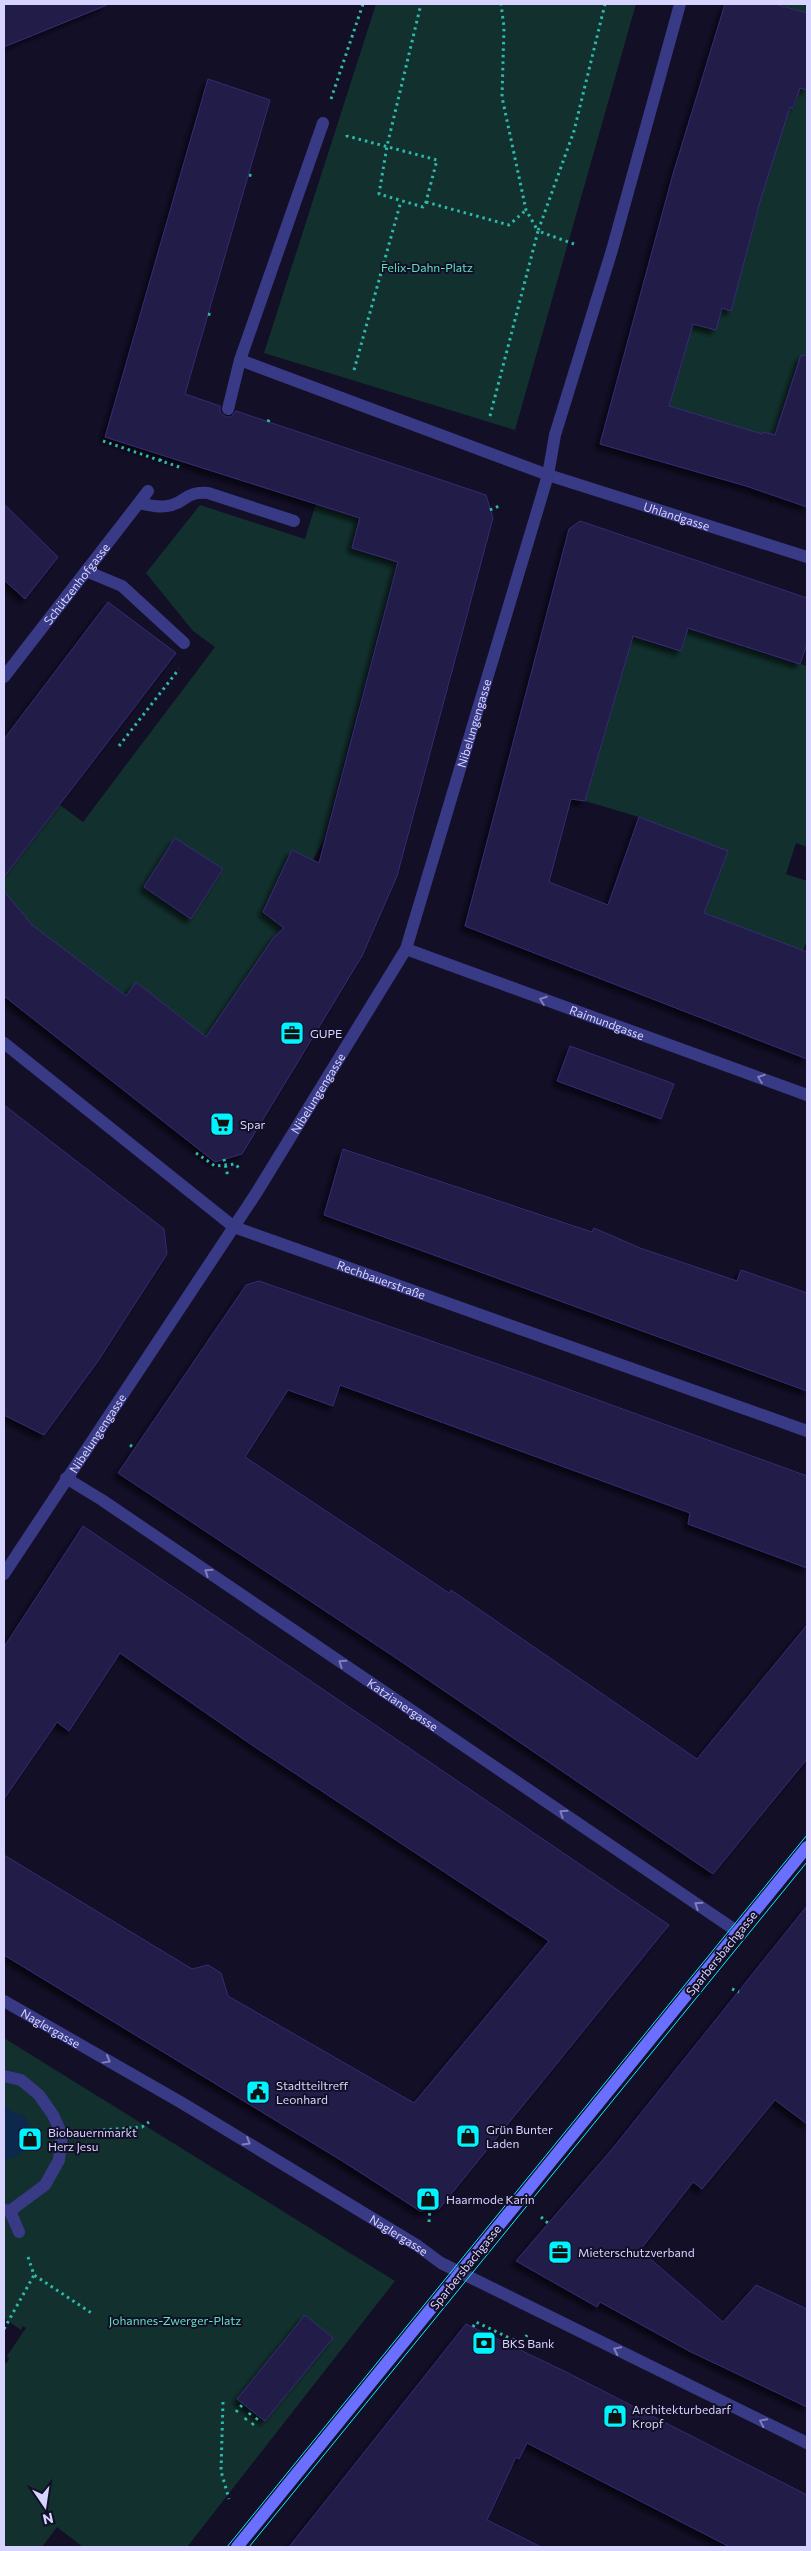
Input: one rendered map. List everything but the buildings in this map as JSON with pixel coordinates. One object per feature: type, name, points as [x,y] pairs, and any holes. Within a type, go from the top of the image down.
[{"type":"main road","name":"Sparbersbachgasse","points":[[237,2547],[807,1847]]},
{"type":"street","points":[[240,360],[548,475],[555,435],[612,250],[680,4]]},
{"type":"street","points":[[228,409],[240,360],[324,120]]},
{"type":"street","name":"Uhlandgasse","points":[[548,475],[807,557]]},
{"type":"street","name":"Nibelungengasse","points":[[4,1574],[234,1227],[406,949],[548,475]]},
{"type":"street","name":"Schützenhofgasse","points":[[4,677],[148,490]]},
{"type":"street","points":[[139,503],[167,506],[196,492],[208,493],[294,521]]},
{"type":"street","points":[[86,571],[122,586],[184,642]]},
{"type":"street","name":"Raimundgasse","points":[[406,949],[807,1095]]},
{"type":"street","name":"Rechbauerstraße","points":[[4,1042],[234,1227],[807,1431]]},
{"type":"street","name":"Katzianergasse","points":[[66,1478],[102,1500],[738,1932]]},
{"type":"street","name":"Naglergasse","points":[[4,2001],[182,2103],[418,2246],[441,2263],[807,2443]]},
{"type":"street","points":[[4,2076],[24,2076],[67,2134],[59,2160],[45,2185],[7,2210],[19,2232]]},
{"type":"path","points":[[363,4],[324,120],[341,123],[347,136],[387,146],[437,160],[426,202],[423,206],[380,194],[387,146],[421,4]]},
{"type":"path","points":[[500,4],[504,28],[502,96],[526,210],[538,231],[574,244]]},
{"type":"path","points":[[490,416],[538,231],[574,131],[605,4]]},
{"type":"path","points":[[354,370],[401,201]]},
{"type":"path","points":[[426,202],[510,225],[526,210]]},
{"type":"path","points":[[268,422],[270,417]]},
{"type":"path","points":[[103,441],[188,470]]},
{"type":"path","points":[[160,461],[162,456]]},
{"type":"path","points":[[490,510],[499,506]]},
{"type":"path","points":[[196,1153],[215,1166],[235,1164],[239,1168]]},
{"type":"path","points":[[224,1159],[228,1177]]},
{"type":"path","points":[[130,1445],[134,1448]]},
{"type":"path","points":[[732,1988],[739,1992]]},
{"type":"path","points":[[67,2134],[142,2127],[150,2122]]},
{"type":"path","points":[[429,2222],[430,2210]]},
{"type":"path","points":[[540,2217],[549,2224]]},
{"type":"path","points":[[19,2232],[34,2274],[93,2314]]},
{"type":"path","points":[[4,2329],[34,2274]]},
{"type":"path","points":[[473,2327],[479,2321],[522,2344]]},
{"type":"path","points":[[222,2402],[221,2471],[229,2499]]},
{"type":"path","points":[[236,2412],[243,2404]]},
{"type":"path","points":[[245,2420],[252,2411]]},
{"type":"path","points":[[252,2425],[259,2416]]},
{"type":"green space","name":"Felix-Dahn-Platz","points":[[376,4],[636,4],[515,430],[264,353]]},
{"type":"green space","points":[[779,4],[807,4],[807,31],[799,28],[804,12]]},
{"type":"green space","points":[[800,88],[807,90],[807,399],[788,393],[775,435],[764,432],[762,434],[669,406],[693,324],[722,308],[731,311],[761,198],[789,107],[794,108]]},
{"type":"green space","points":[[316,503],[360,518],[352,548],[372,554],[400,552],[324,839],[313,860],[292,850],[263,912],[284,928],[274,937],[201,1061],[185,1020],[136,983],[126,996],[32,925],[4,891],[4,877],[60,805],[83,822],[215,647],[193,631],[146,573],[200,505],[305,539]],"holes":[[[175,838],[223,870],[191,918],[144,887]]]},
{"type":"green space","points":[[688,628],[807,666],[807,847],[796,843],[786,874],[807,881],[807,940],[803,951],[704,913],[728,851],[639,817],[585,801],[633,636],[681,651]]},
{"type":"green space","name":"Johannes-Zwerger-Platz","points":[[4,2038],[395,2281],[187,2547],[83,2547],[57,2527],[42,2547],[4,2547],[4,2362],[7,2363],[9,2358],[7,2356],[26,2328],[23,2326],[21,2330],[4,2318]]},
{"type":"water","points":[[4,2104],[12,2112],[25,2116],[35,2137],[31,2146],[21,2154],[4,2160]]},
{"type":"tram line","points":[[227,2547],[807,1835]]},
{"type":"tram line","points":[[249,2547],[807,1862]]},
{"type":"place","name":"GUPE","points":[[292,1033]]},
{"type":"place","name":"Spar","points":[[222,1124]]},
{"type":"place","name":"Stadtteiltreff Leonhard","points":[[258,2092]]},
{"type":"place","name":"Grün Bunter Laden","points":[[468,2136]]},
{"type":"place","name":"Biobauernmarkt Herz Jesu","points":[[30,2139]]},
{"type":"place","name":"Haarmode Karin","points":[[428,2199]]},
{"type":"place","name":"Mieterschutzverband","points":[[560,2252]]},
{"type":"place","name":"BKS Bank","points":[[484,2343]]},
{"type":"place","name":"Architekturbedarf Kropf","points":[[615,2416]]}]
